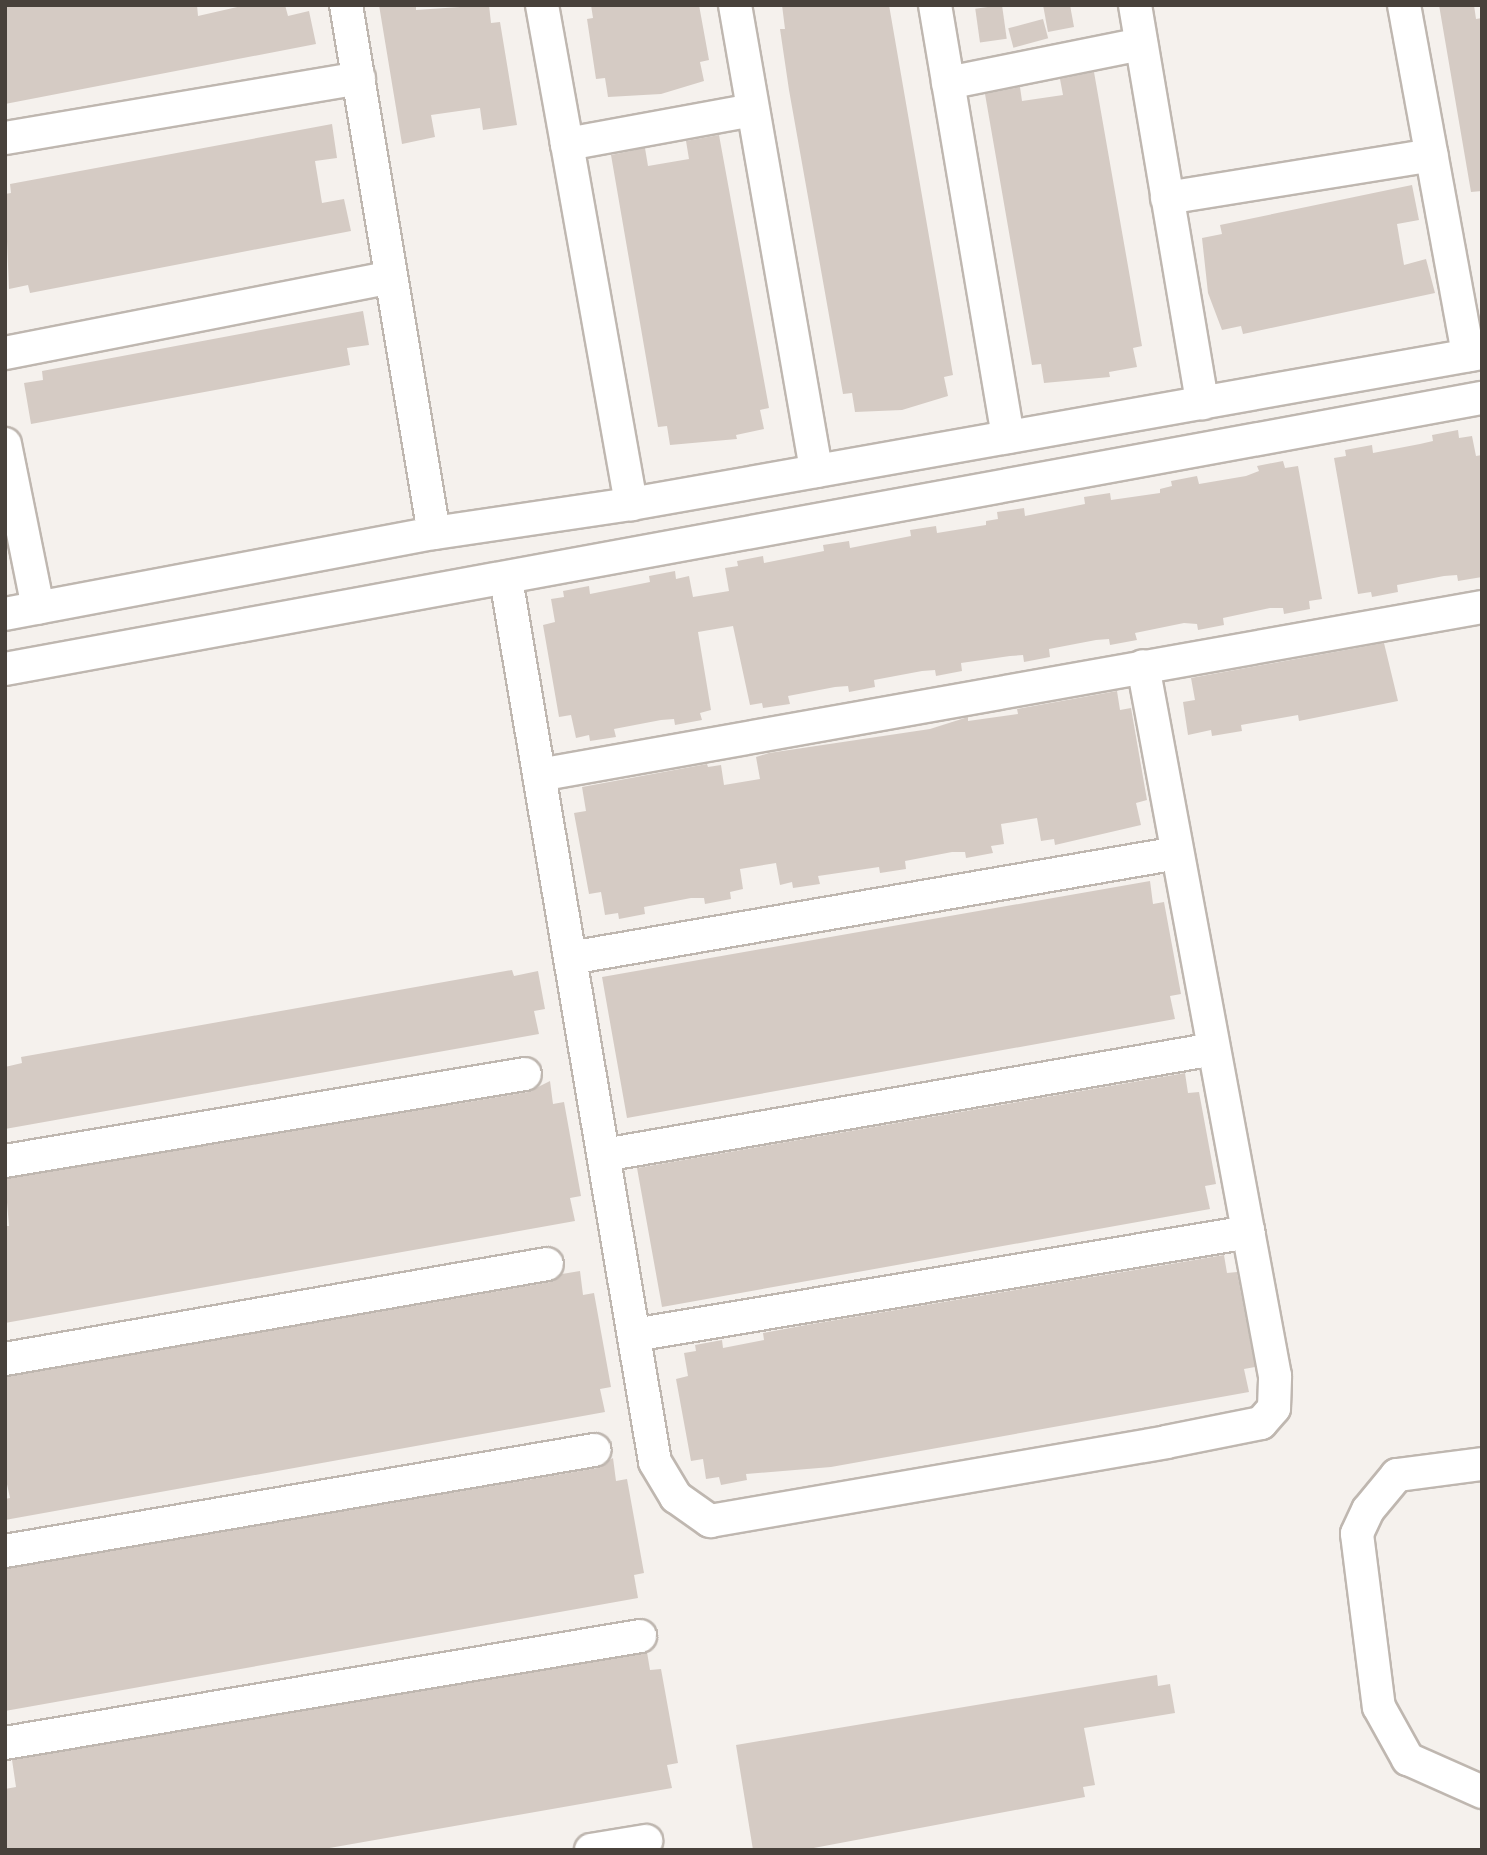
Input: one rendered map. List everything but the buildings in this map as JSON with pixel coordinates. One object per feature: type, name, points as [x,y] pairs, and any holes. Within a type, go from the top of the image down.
[{"type":"street","points":[[346,5],[389,278],[434,533]]},
{"type":"street","points":[[542,5],[631,503]]},
{"type":"street","points":[[735,5],[816,471]]},
{"type":"street","points":[[935,5],[1008,437]]},
{"type":"street","points":[[1135,5],[1202,403]]},
{"type":"street","points":[[5,614],[434,533],[631,503],[1475,354],[1432,155],[1404,5]]},
{"type":"street","points":[[948,83],[1141,44]]},
{"type":"street","points":[[5,138],[359,78]]},
{"type":"street","points":[[567,144],[752,110]]},
{"type":"street","points":[[1167,198],[1432,155]]},
{"type":"street","points":[[5,353],[389,278]]},
{"type":"street","points":[[5,669],[1482,398]]},
{"type":"street","points":[[5,444],[38,608]]},
{"type":"street","points":[[506,579],[655,1462],[676,1497],[710,1521],[1261,1423],[1274,1408],[1275,1376],[1143,666]]},
{"type":"street","points":[[539,775],[1482,607]]},
{"type":"street","points":[[570,958],[1177,853]]},
{"type":"street","points":[[604,1155],[1214,1049]]},
{"type":"street","points":[[5,1161],[525,1074]]},
{"type":"street","points":[[634,1335],[1248,1232]]},
{"type":"street","points":[[5,1359],[547,1264]]},
{"type":"street","points":[[5,1551],[594,1450]]},
{"type":"street","points":[[1482,1464],[1397,1475],[1368,1510],[1357,1534],[1379,1707],[1408,1759],[1482,1792]]},
{"type":"street","points":[[5,1744],[640,1636]]},
{"type":"street","points":[[591,1850],[646,1841]]}]
